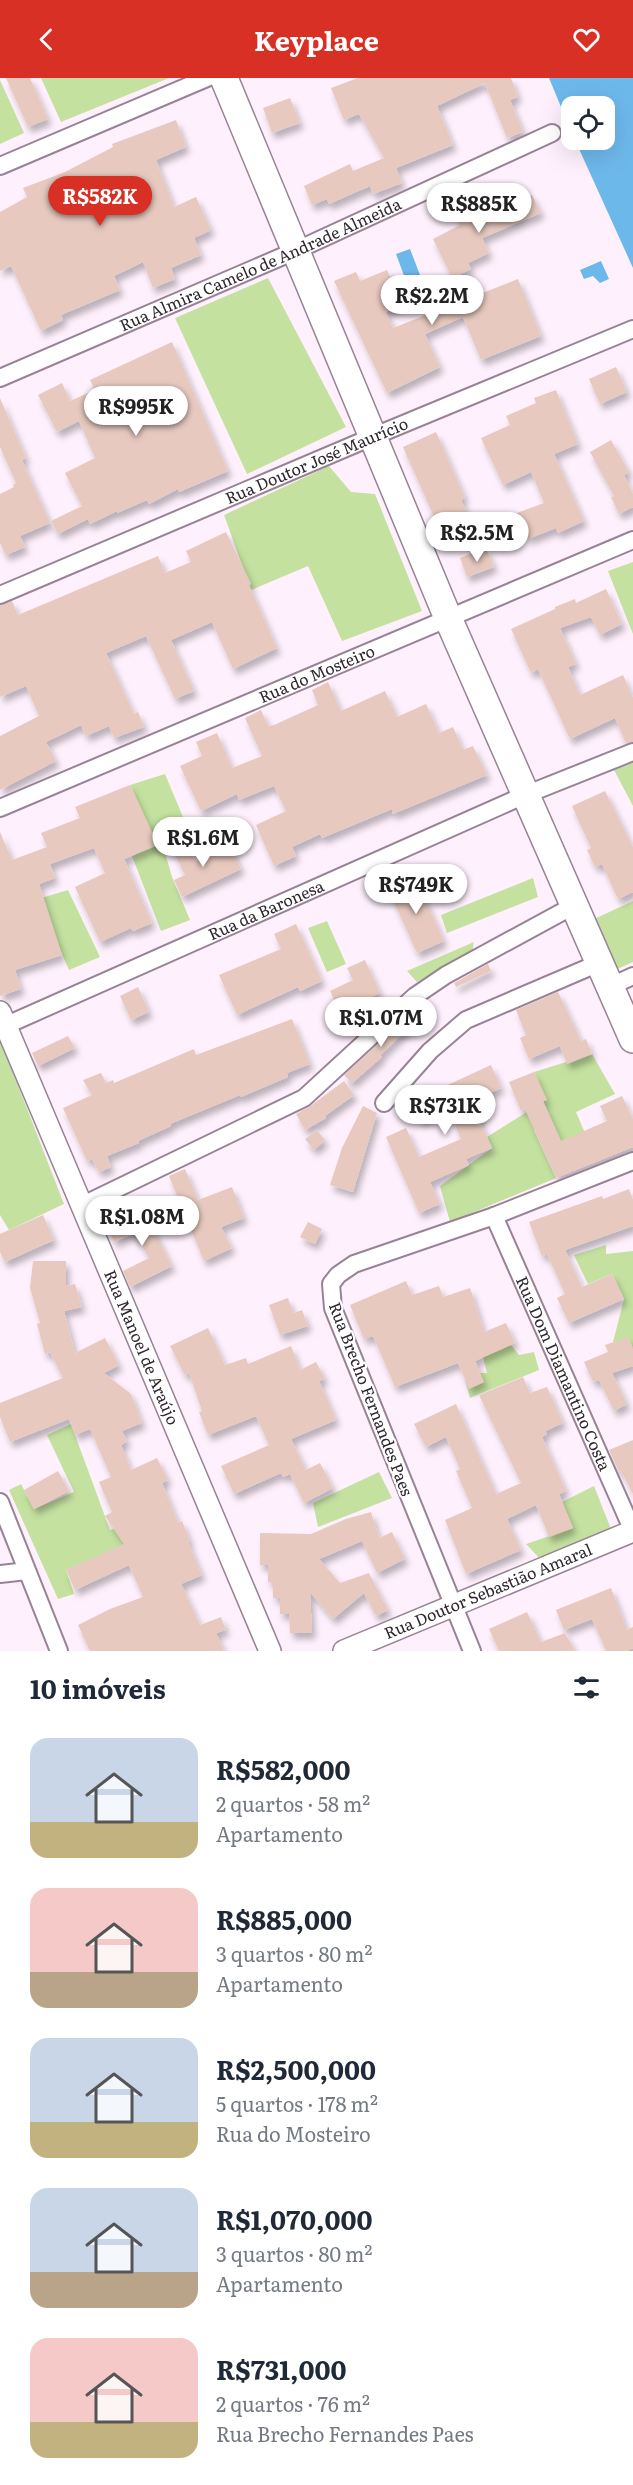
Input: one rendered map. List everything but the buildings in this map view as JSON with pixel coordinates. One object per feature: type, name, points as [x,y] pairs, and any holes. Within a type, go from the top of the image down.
[{"type":"main road","points":[[224,78],[448,618],[573,906],[614,975],[633,1039]]},
{"type":"street","points":[[0,166],[207,78]]},
{"type":"street","name":"Rua Almira Camelo de Andrade Almeida","points":[[0,378],[295,251],[552,133]]},
{"type":"street","name":"Rua Doutor José Maurício","points":[[0,595],[633,329]]},
{"type":"street","name":"Rua do Mosteiro","points":[[0,808],[633,540]]},
{"type":"street","name":"Rua da Baronesa","points":[[2,1022],[525,795],[633,752]]},
{"type":"street","points":[[81,1206],[304,1098],[415,996],[446,975],[573,906]]},
{"type":"street","points":[[384,1103],[430,1051],[466,1020],[614,975]]},
{"type":"street","name":"Rua Manoel de Araújo","points":[[2,1022],[270,1651]]},
{"type":"street","name":"Rua Brecho Fernandes Paes","points":[[472,1651],[333,1308],[331,1284],[338,1275],[354,1264],[494,1216],[633,1161]]},
{"type":"street","name":"Rua Dom Diamantino Costa","points":[[494,1216],[633,1531]]},
{"type":"street","points":[[0,1502],[59,1651]]},
{"type":"street","name":"Rua Doutor Sebastião Amaral","points":[[344,1651],[633,1531]]},
{"type":"street","points":[[0,1574],[27,1571]]},
{"type":"green space","points":[[41,78],[169,78],[61,122]]},
{"type":"green space","points":[[0,80],[24,133],[0,144]]},
{"type":"green space","points":[[268,278],[346,427],[247,474],[175,318]]},
{"type":"green space","points":[[329,466],[351,492],[375,494],[422,611],[342,641],[308,566],[251,590],[224,515]]},
{"type":"green space","points":[[633,562],[633,634],[608,571]]},
{"type":"green space","points":[[633,763],[633,806],[614,770]]},
{"type":"green space","points":[[165,774],[191,836],[164,849],[172,877],[190,920],[161,931],[132,856],[157,844],[130,785]]},
{"type":"green space","points":[[533,878],[538,897],[447,933],[441,915]]},
{"type":"green space","points":[[68,890],[100,957],[69,970],[38,899]]},
{"type":"green space","points":[[633,901],[633,962],[615,970],[592,920]]},
{"type":"green space","points":[[327,921],[346,964],[327,972],[308,928]]},
{"type":"green space","points":[[474,942],[472,953],[417,982],[407,971]]},
{"type":"green space","points":[[0,1039],[64,1204],[9,1230],[0,1215]]},
{"type":"green space","points":[[592,1054],[615,1094],[576,1112],[597,1161],[574,1170],[552,1122],[534,1130],[556,1178],[450,1222],[440,1186],[492,1148],[487,1137],[546,1100],[534,1072]]},
{"type":"green space","points":[[606,1245],[606,1254],[633,1251],[633,1352],[613,1342],[624,1299],[612,1274],[588,1284],[574,1255]]},
{"type":"green space","points":[[511,1345],[519,1355],[534,1352],[539,1370],[470,1398],[465,1379],[480,1373],[487,1373],[483,1357]]},
{"type":"green space","points":[[71,1424],[110,1530],[146,1520],[147,1535],[66,1570],[74,1594],[58,1599],[9,1490],[21,1484],[34,1509],[74,1492],[47,1435]]},
{"type":"green space","points":[[379,1472],[392,1498],[318,1527],[313,1503]]},
{"type":"green space","points":[[594,1486],[611,1529],[542,1561],[526,1544],[573,1528],[562,1502]]},
{"type":"water","points":[[549,78],[633,78],[633,268],[580,150],[615,150],[615,96],[561,96],[561,107]]},
{"type":"water","points":[[410,249],[420,275],[406,281],[396,254]]},
{"type":"water","points":[[601,261],[609,279],[600,283],[593,276],[584,279],[580,270]]}]
